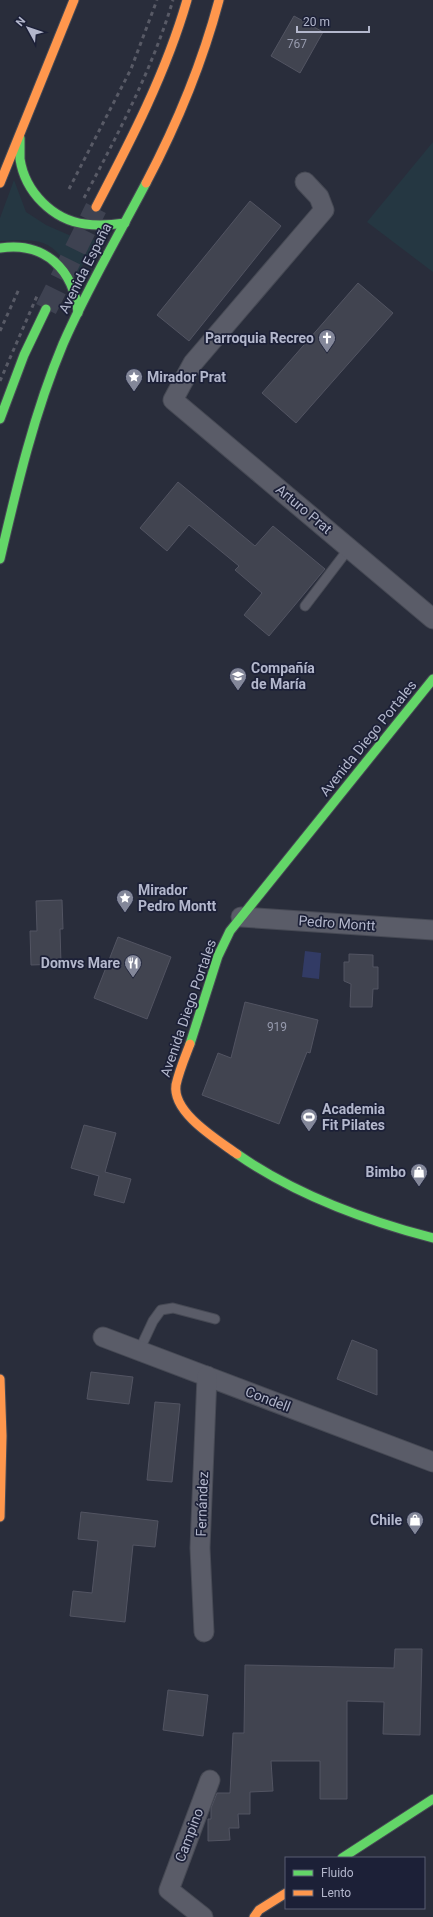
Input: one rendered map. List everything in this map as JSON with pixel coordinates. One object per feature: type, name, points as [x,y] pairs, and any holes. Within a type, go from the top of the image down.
[{"type":"main road","points":[[0,182],[74,0]]},
{"type":"main road","name":"Avenida España","points":[[96,207],[145,111],[166,64],[187,0]]},
{"type":"main road","name":"Avenida España","points":[[0,559],[24,459],[39,406],[58,356],[78,313],[181,113],[212,32],[219,0]]},
{"type":"main road","points":[[21,131],[19,147],[23,170],[33,191],[43,204],[55,214],[82,225],[96,227],[125,223]]},
{"type":"main road","points":[[0,248],[19,246],[34,250],[47,255],[58,264],[73,286],[78,313]]},
{"type":"main road","name":"Avenida España","points":[[0,420],[24,355],[46,309]]},
{"type":"main road","name":"Avenida Diego Portales","points":[[433,679],[230,931],[218,956],[182,1062],[176,1086],[179,1102],[200,1127],[252,1164],[318,1199],[370,1220],[433,1238]]},
{"type":"main road","points":[[0,1379],[2,1436],[0,1517]]},
{"type":"main road","points":[[344,1857],[433,1799]]},
{"type":"main road","points":[[254,1917],[259,1910],[285,1894]]},
{"type":"street","name":"Arturo Prat","points":[[306,182],[320,197],[324,210],[193,363],[173,400],[350,547],[433,619]]},
{"type":"street","name":"Pedro Montt","points":[[241,917],[433,930]]},
{"type":"street","name":"Condell","points":[[103,1337],[433,1462]]},
{"type":"street","name":"Fernández","points":[[204,1632],[200,1548],[207,1376]]},
{"type":"street","name":"Campino","points":[[203,1917],[169,1890],[210,1780]]},
{"type":"lane","points":[[305,606],[350,547]]},
{"type":"lane","points":[[139,1351],[153,1320],[161,1310],[173,1308],[215,1319]]},
{"type":"shaded area","points":[[433,142],[433,272],[367,222]]},
{"type":"shaded area","points":[[14,180],[26,212],[46,225],[76,238],[97,240],[76,277],[60,255],[53,248],[45,244],[27,240],[0,241],[0,218]]},
{"type":"water","points":[[305,951],[321,953],[319,979],[302,977]]},
{"type":"building","points":[[294,16],[323,32],[300,73],[271,56]]},
{"type":"building","points":[[250,201],[281,226],[189,341],[157,315]]},
{"type":"building","name":"Parroquia Recreo","points":[[358,283],[393,313],[296,423],[262,393]]},
{"type":"building","points":[[178,482],[255,546],[273,526],[325,569],[269,636],[244,615],[262,593],[235,570],[239,566],[189,525],[167,551],[140,528]]},
{"type":"building","points":[[62,900],[63,929],[60,929],[61,964],[31,965],[30,931],[37,931],[36,901]]},
{"type":"building","name":"Domvs Mare","points":[[118,937],[171,957],[147,1019],[94,998]]},
{"type":"building","points":[[349,954],[373,955],[373,967],[378,967],[378,989],[373,989],[372,1007],[350,1007],[351,984],[344,981],[344,962],[349,962]]},
{"type":"building","points":[[245,1002],[318,1020],[310,1053],[307,1052],[279,1124],[202,1095],[218,1053],[231,1058]]},
{"type":"building","points":[[84,1125],[116,1133],[105,1172],[131,1179],[124,1203],[94,1195],[99,1176],[71,1168]]},
{"type":"building","points":[[352,1340],[377,1350],[377,1395],[337,1379]]},
{"type":"building","points":[[91,1372],[133,1377],[129,1404],[87,1399]]},
{"type":"building","points":[[155,1402],[180,1404],[172,1482],[147,1480]]},
{"type":"building","points":[[81,1512],[158,1521],[155,1547],[133,1545],[125,1622],[70,1616],[73,1591],[92,1593],[98,1541],[78,1539]]},
{"type":"building","points":[[395,1649],[422,1649],[420,1735],[383,1734],[384,1702],[347,1701],[347,1799],[320,1799],[320,1761],[271,1761],[273,1791],[250,1792],[250,1814],[238,1814],[239,1828],[229,1828],[230,1840],[208,1841],[208,1819],[211,1819],[211,1808],[217,1793],[230,1793],[233,1733],[244,1733],[245,1665],[394,1668]]},
{"type":"building","points":[[168,1690],[208,1695],[203,1736],[163,1730]]},
{"type":"tunnel","points":[[46,309],[96,208]]},
{"type":"railway","points":[[69,189],[131,69],[157,0]]},
{"type":"railway","points":[[84,198],[122,126],[145,77],[165,26],[173,0]]},
{"type":"railway","points":[[0,331],[19,289]]},
{"type":"railway","points":[[0,381],[37,296]]},
{"type":"traffic: fast","points":[[20,138],[20,159],[23,171],[34,193],[42,202],[62,217],[73,221],[95,225],[125,223]]},
{"type":"traffic: fast","points":[[0,559],[27,450],[43,396],[63,344],[82,303],[146,183]]},
{"type":"traffic: fast","points":[[0,248],[16,247],[31,249],[43,254],[54,262],[63,272],[70,284],[78,313]]},
{"type":"traffic: fast","points":[[0,419],[24,355],[46,309]]},
{"type":"traffic: fast","points":[[190,1044],[218,956],[230,931],[433,679]]},
{"type":"traffic: fast","points":[[237,1154],[283,1182],[331,1205],[382,1223],[433,1238]]},
{"type":"traffic: fast","points":[[344,1857],[433,1799]]},
{"type":"traffic: slow","points":[[0,183],[74,0]]},
{"type":"traffic: slow","points":[[96,207],[147,106],[169,54],[187,0]]},
{"type":"traffic: slow","points":[[146,183],[168,139],[188,93],[205,47],[219,0]]},
{"type":"traffic: slow","points":[[190,1044],[176,1085],[177,1095],[181,1106],[198,1125],[237,1154]]},
{"type":"traffic: slow","points":[[0,1379],[2,1436],[0,1517]]},
{"type":"traffic: slow","points":[[254,1917],[259,1910],[285,1894]]},
{"type":"place","name":"Parroquia Recreo","points":[[327,353]]},
{"type":"place","name":"Mirador Prat","points":[[134,392]]},
{"type":"place","name":"Compañía de María","points":[[238,691]]},
{"type":"place","name":"Mirador Pedro Montt","points":[[125,913]]},
{"type":"place","name":"Domvs Mare","points":[[133,978]]},
{"type":"place","name":"Academia Fit Pilates","points":[[309,1132]]},
{"type":"place","name":"Bimbo","points":[[419,1187]]},
{"type":"place","name":"Chile","points":[[415,1535]]}]
